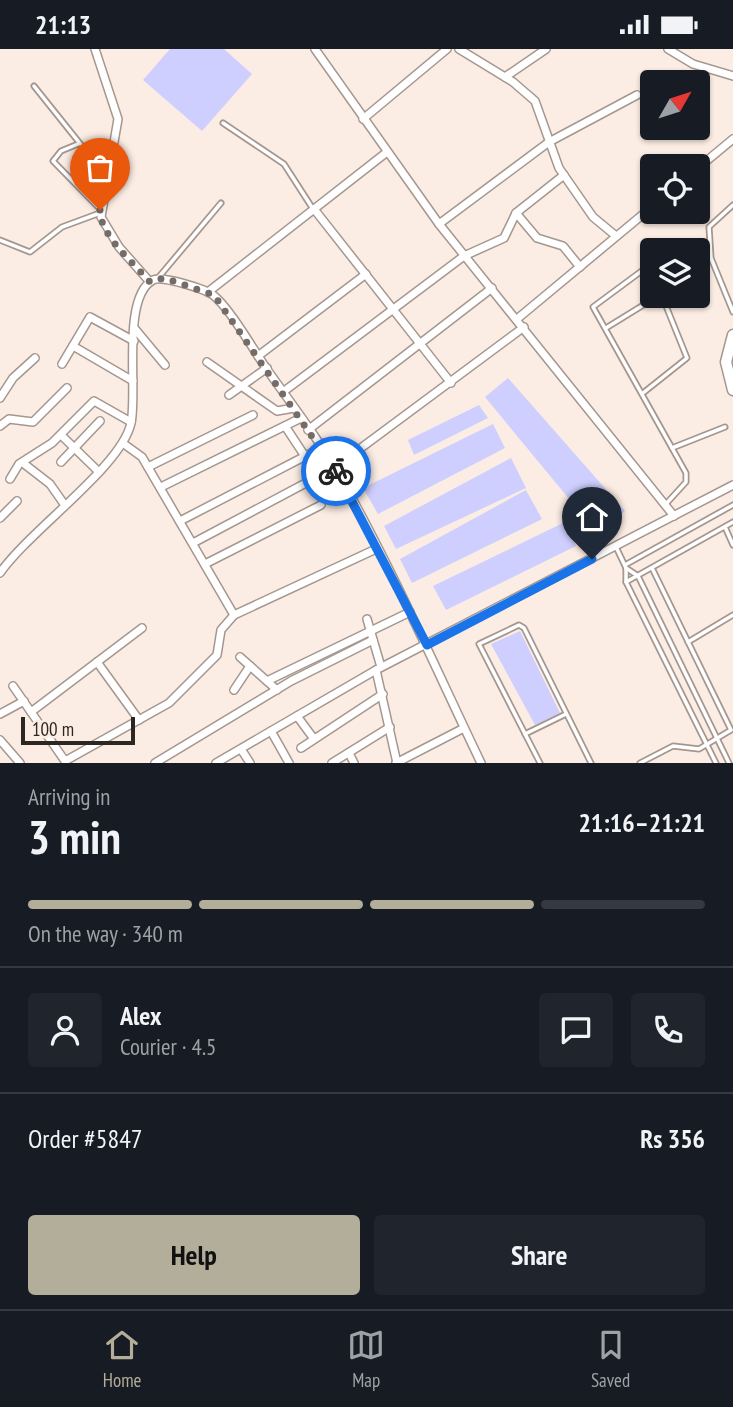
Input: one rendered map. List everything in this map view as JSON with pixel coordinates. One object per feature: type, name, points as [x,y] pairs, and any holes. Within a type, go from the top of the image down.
[{"type":"street","points":[[95,49],[118,115],[100,211],[102,222],[119,247],[154,280],[208,292],[220,302],[267,368],[334,468],[427,645],[481,763]]},
{"type":"street","points":[[315,49],[439,224],[674,516]]},
{"type":"street","points":[[363,119],[447,49]]},
{"type":"street","points":[[459,49],[505,77],[535,101],[564,175],[593,217],[616,236]]},
{"type":"street","points":[[505,77],[546,49]]},
{"type":"street","points":[[668,49],[694,64],[733,76]]},
{"type":"street","points":[[439,224],[549,142],[637,95]]},
{"type":"street","points":[[710,158],[733,139]]},
{"type":"street","points":[[208,292],[387,152]]},
{"type":"street","points":[[283,392],[464,255],[504,238],[516,213],[564,175]]},
{"type":"street","points":[[314,209],[451,383]]},
{"type":"street","points":[[516,213],[537,238],[563,246],[580,267]]},
{"type":"street","points":[[517,319],[640,217]]},
{"type":"street","points":[[258,356],[366,274]]},
{"type":"street","points":[[0,573],[28,538],[99,472],[124,444],[131,422],[136,305],[154,280]]},
{"type":"street","points":[[309,430],[492,288]]},
{"type":"street","points":[[62,364],[90,317],[134,341]]},
{"type":"street","points":[[192,543],[334,468],[524,327]]},
{"type":"street","points":[[134,328],[165,365]]},
{"type":"street","points":[[733,335],[726,362],[733,390]]},
{"type":"street","points":[[73,346],[133,381]]},
{"type":"street","points":[[0,398],[13,378],[35,358]]},
{"type":"street","points":[[207,362],[277,411],[294,408]]},
{"type":"street","points":[[229,395],[267,368]]},
{"type":"street","points":[[0,426],[9,419],[33,422],[67,388]]},
{"type":"street","points":[[10,479],[18,465],[61,435],[94,401],[131,422]]},
{"type":"street","points":[[148,467],[253,415]]},
{"type":"street","points":[[161,487],[301,418]]},
{"type":"street","points":[[61,462],[100,421]]},
{"type":"street","points":[[285,426],[318,476]]},
{"type":"street","points":[[61,435],[99,472]]},
{"type":"street","points":[[124,444],[142,457],[234,615]]},
{"type":"street","points":[[180,521],[321,448]]},
{"type":"street","points":[[23,463],[50,484],[64,504]]},
{"type":"street","points":[[217,763],[379,669],[733,485]]},
{"type":"street","points":[[0,518],[17,501]]},
{"type":"street","points":[[205,564],[321,505]]},
{"type":"street","points":[[13,686],[64,761],[166,706],[200,675],[219,652],[221,630],[234,615],[376,549]]},
{"type":"street","points":[[267,681],[410,612]]},
{"type":"street","points":[[367,619],[397,763],[464,728]]},
{"type":"street","points":[[31,712],[142,628]]},
{"type":"street","points":[[155,763],[277,690],[373,641]]},
{"type":"street","points":[[240,657],[277,690]]},
{"type":"street","points":[[97,662],[139,720]]},
{"type":"street","points":[[234,690],[250,666]]},
{"type":"street","points":[[301,748],[383,694]]},
{"type":"street","points":[[0,714],[24,701]]},
{"type":"street","points":[[297,716],[314,739]]},
{"type":"street","points":[[332,763],[390,727]]},
{"type":"street","points":[[271,731],[289,763]]},
{"type":"street","points":[[0,740],[20,763]]},
{"type":"street","points":[[241,748],[250,763]]},
{"type":"street","points":[[349,753],[354,763]]},
{"type":"lane","points":[[34,86],[106,176]]},
{"type":"lane","points":[[223,123],[284,164],[314,209]]},
{"type":"lane","points":[[0,240],[30,252],[62,227],[100,211],[53,160],[61,151],[78,144]]},
{"type":"lane","points":[[154,280],[221,203]]},
{"type":"lane","points":[[733,205],[709,227],[711,258],[733,312]]},
{"type":"lane","points":[[640,272],[593,305],[673,448],[687,479],[665,505]]},
{"type":"lane","points":[[606,329],[640,308]]},
{"type":"lane","points":[[642,394],[687,358],[665,308]]},
{"type":"lane","points":[[673,448],[725,427]]},
{"type":"lane","points":[[625,566],[733,505]]},
{"type":"lane","points":[[626,582],[733,522]]},
{"type":"lane","points":[[724,527],[733,545]]},
{"type":"lane","points":[[616,547],[625,566],[626,582],[716,763]]},
{"type":"lane","points":[[625,566],[638,576],[729,763]]},
{"type":"lane","points":[[640,763],[673,745],[695,750],[731,730],[652,568]]},
{"type":"lane","points":[[688,642],[733,615]]},
{"type":"lane","points":[[540,763],[480,647],[481,642],[522,626],[591,763]]},
{"type":"lane","points":[[664,655],[675,650]]},
{"type":"lane","points":[[525,734],[566,714]]},
{"type":"building","points":[[170,49],[224,49],[252,74],[202,131],[143,80]]},
{"type":"building","points":[[508,378],[625,511],[598,534],[485,397]]},
{"type":"building","points":[[479,405],[488,418],[414,455],[408,440]]},
{"type":"building","points":[[493,424],[505,448],[378,514],[363,488]]},
{"type":"building","points":[[511,458],[526,488],[396,549],[384,526]]},
{"type":"building","points":[[526,490],[542,519],[412,583],[400,559]]},
{"type":"building","points":[[565,522],[576,546],[446,610],[433,586]]},
{"type":"building","points":[[520,631],[560,713],[535,725],[491,644]]},
{"type":"way so far","points":[[100,210],[102,222],[119,247],[150,282],[164,278],[214,295],[336,471]]},
{"type":"route","points":[[336,471],[427,645],[592,559]]}]
